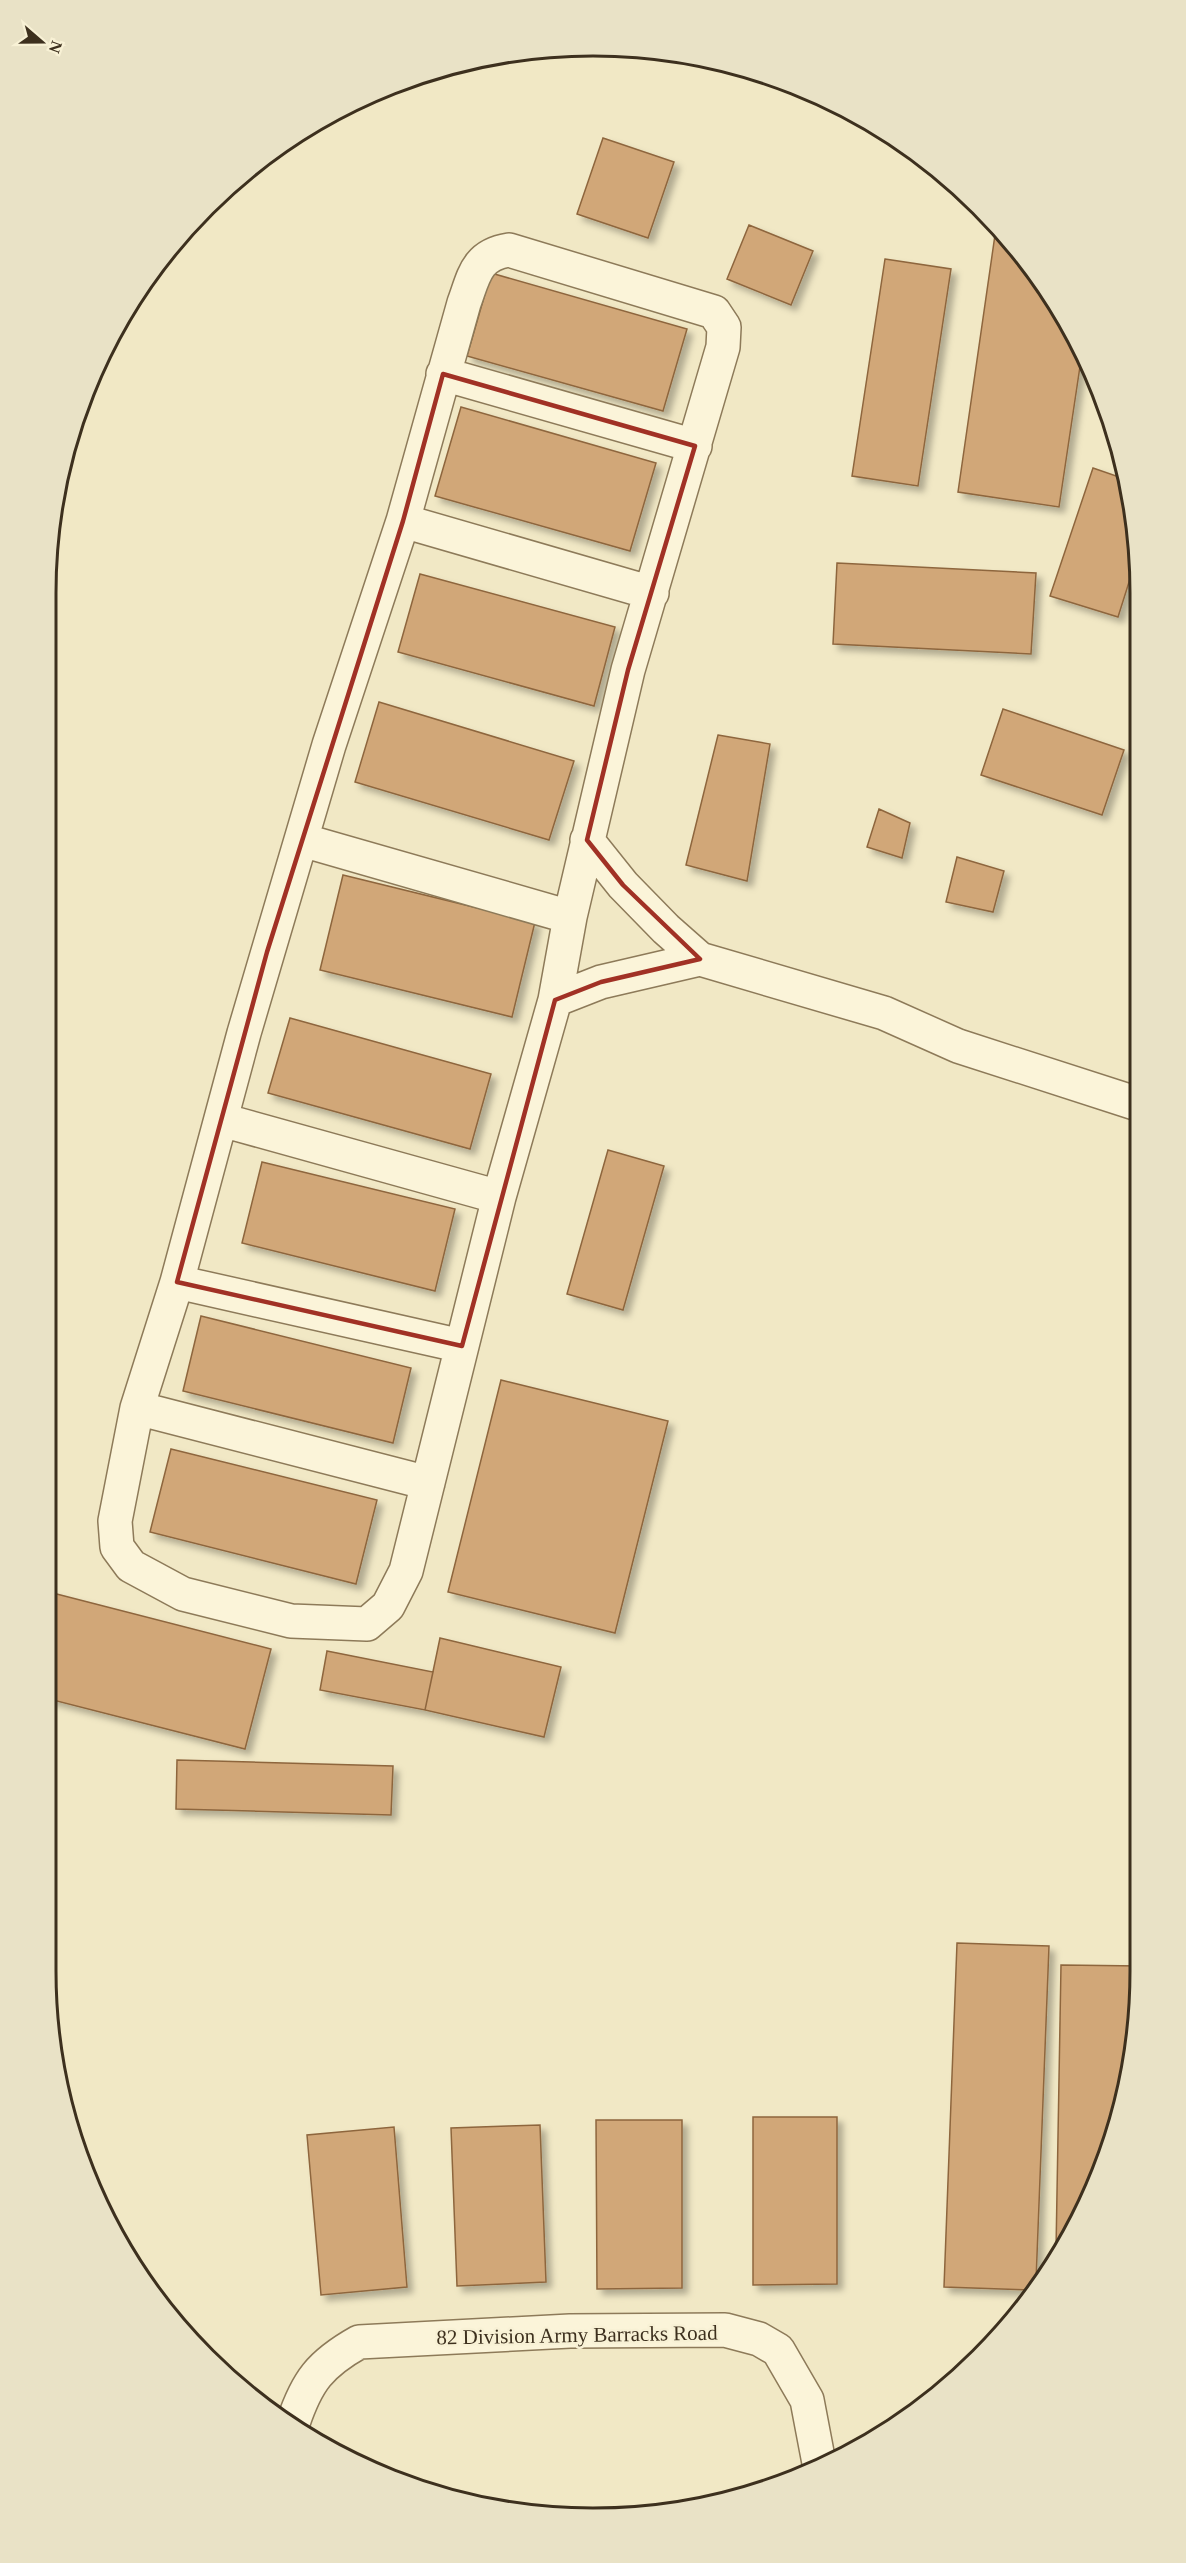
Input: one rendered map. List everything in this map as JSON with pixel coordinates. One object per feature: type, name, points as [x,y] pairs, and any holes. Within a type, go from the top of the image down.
[{"type":"street","points":[[509,250],[714,312],[724,327],[723,347],[694,446],[628,669],[570,917],[555,1000],[499,1197],[406,1571],[388,1606],[367,1624],[291,1622],[183,1594],[131,1566],[117,1546],[115,1521],[137,1408],[177,1282],[244,1033],[329,745],[403,521],[464,303],[476,272],[485,259],[494,252],[509,250]]},
{"type":"street","points":[[443,374],[694,446]]},
{"type":"street","points":[[403,521],[652,593]]},
{"type":"street","points":[[302,840],[570,917]]},
{"type":"street","points":[[587,840],[623,885],[700,959],[884,1013],[958,1046],[1130,1101]]},
{"type":"street","points":[[555,1000],[601,982],[700,959]]},
{"type":"street","points":[[222,1120],[499,1197]]},
{"type":"street","points":[[177,1282],[462,1346]]},
{"type":"street","points":[[137,1408],[428,1483]]},
{"type":"street","name":"82 Division Army Barracks Road","points":[[295,2418],[301,2398],[314,2377],[335,2355],[359,2342],[570,2331],[725,2330],[759,2339],[778,2350],[807,2400],[818,2458]]},
{"type":"highlighted area","points":[[443,374],[695,446],[628,670],[587,840],[623,885],[700,959],[601,982],[555,1000],[462,1346],[177,1282],[267,952],[403,521]]},
{"type":"building","points":[[603,138],[674,162],[648,238],[577,214]]},
{"type":"building","points":[[749,225],[813,251],[791,305],[727,279]]},
{"type":"building","points":[[995,237],[1040,294],[1080,366],[1059,507],[958,492]]},
{"type":"building","points":[[885,259],[951,269],[918,486],[852,476]]},
{"type":"building","points":[[491,273],[687,329],[663,411],[467,356]]},
{"type":"building","points":[[461,407],[656,463],[630,551],[435,496]]},
{"type":"building","points":[[1093,468],[1117,476],[1126,523],[1130,580],[1118,617],[1050,596]]},
{"type":"building","points":[[837,563],[1036,573],[1031,654],[833,644]]},
{"type":"building","points":[[420,574],[615,627],[594,706],[398,652]]},
{"type":"building","points":[[379,702],[574,761],[549,840],[355,782]]},
{"type":"building","points":[[1003,709],[1124,750],[1102,815],[981,775]]},
{"type":"building","points":[[718,735],[770,744],[747,881],[686,865]]},
{"type":"building","points":[[879,809],[910,823],[902,858],[867,847]]},
{"type":"building","points":[[957,857],[1004,871],[993,912],[946,902]]},
{"type":"building","points":[[343,875],[535,922],[512,1017],[320,970]]},
{"type":"building","points":[[290,1018],[491,1074],[470,1149],[268,1093]]},
{"type":"building","points":[[608,1150],[664,1166],[623,1310],[567,1294]]},
{"type":"building","points":[[262,1162],[455,1209],[435,1291],[242,1243]]},
{"type":"building","points":[[201,1316],[411,1368],[393,1443],[183,1391]]},
{"type":"building","points":[[501,1380],[668,1421],[615,1633],[448,1592]]},
{"type":"building","points":[[171,1449],[377,1500],[356,1584],[150,1532]]},
{"type":"building","points":[[56,1594],[271,1649],[245,1749],[56,1701]]},
{"type":"building","points":[[440,1638],[561,1667],[544,1737],[425,1710]]},
{"type":"building","points":[[327,1651],[433,1672],[425,1710],[320,1690]]},
{"type":"building","points":[[177,1760],[393,1766],[391,1815],[176,1809]]},
{"type":"building","points":[[957,1943],[1049,1946],[1036,2274],[1024,2290],[944,2287]]},
{"type":"building","points":[[1061,1965],[1130,1966],[1126,2040],[1112,2109],[1090,2176],[1056,2242]]},
{"type":"building","points":[[753,2117],[837,2117],[837,2284],[753,2285]]},
{"type":"building","points":[[596,2120],[682,2120],[682,2288],[597,2289]]},
{"type":"building","points":[[540,2125],[546,2282],[457,2286],[451,2128]]},
{"type":"building","points":[[394,2127],[407,2287],[321,2295],[307,2135]]}]
